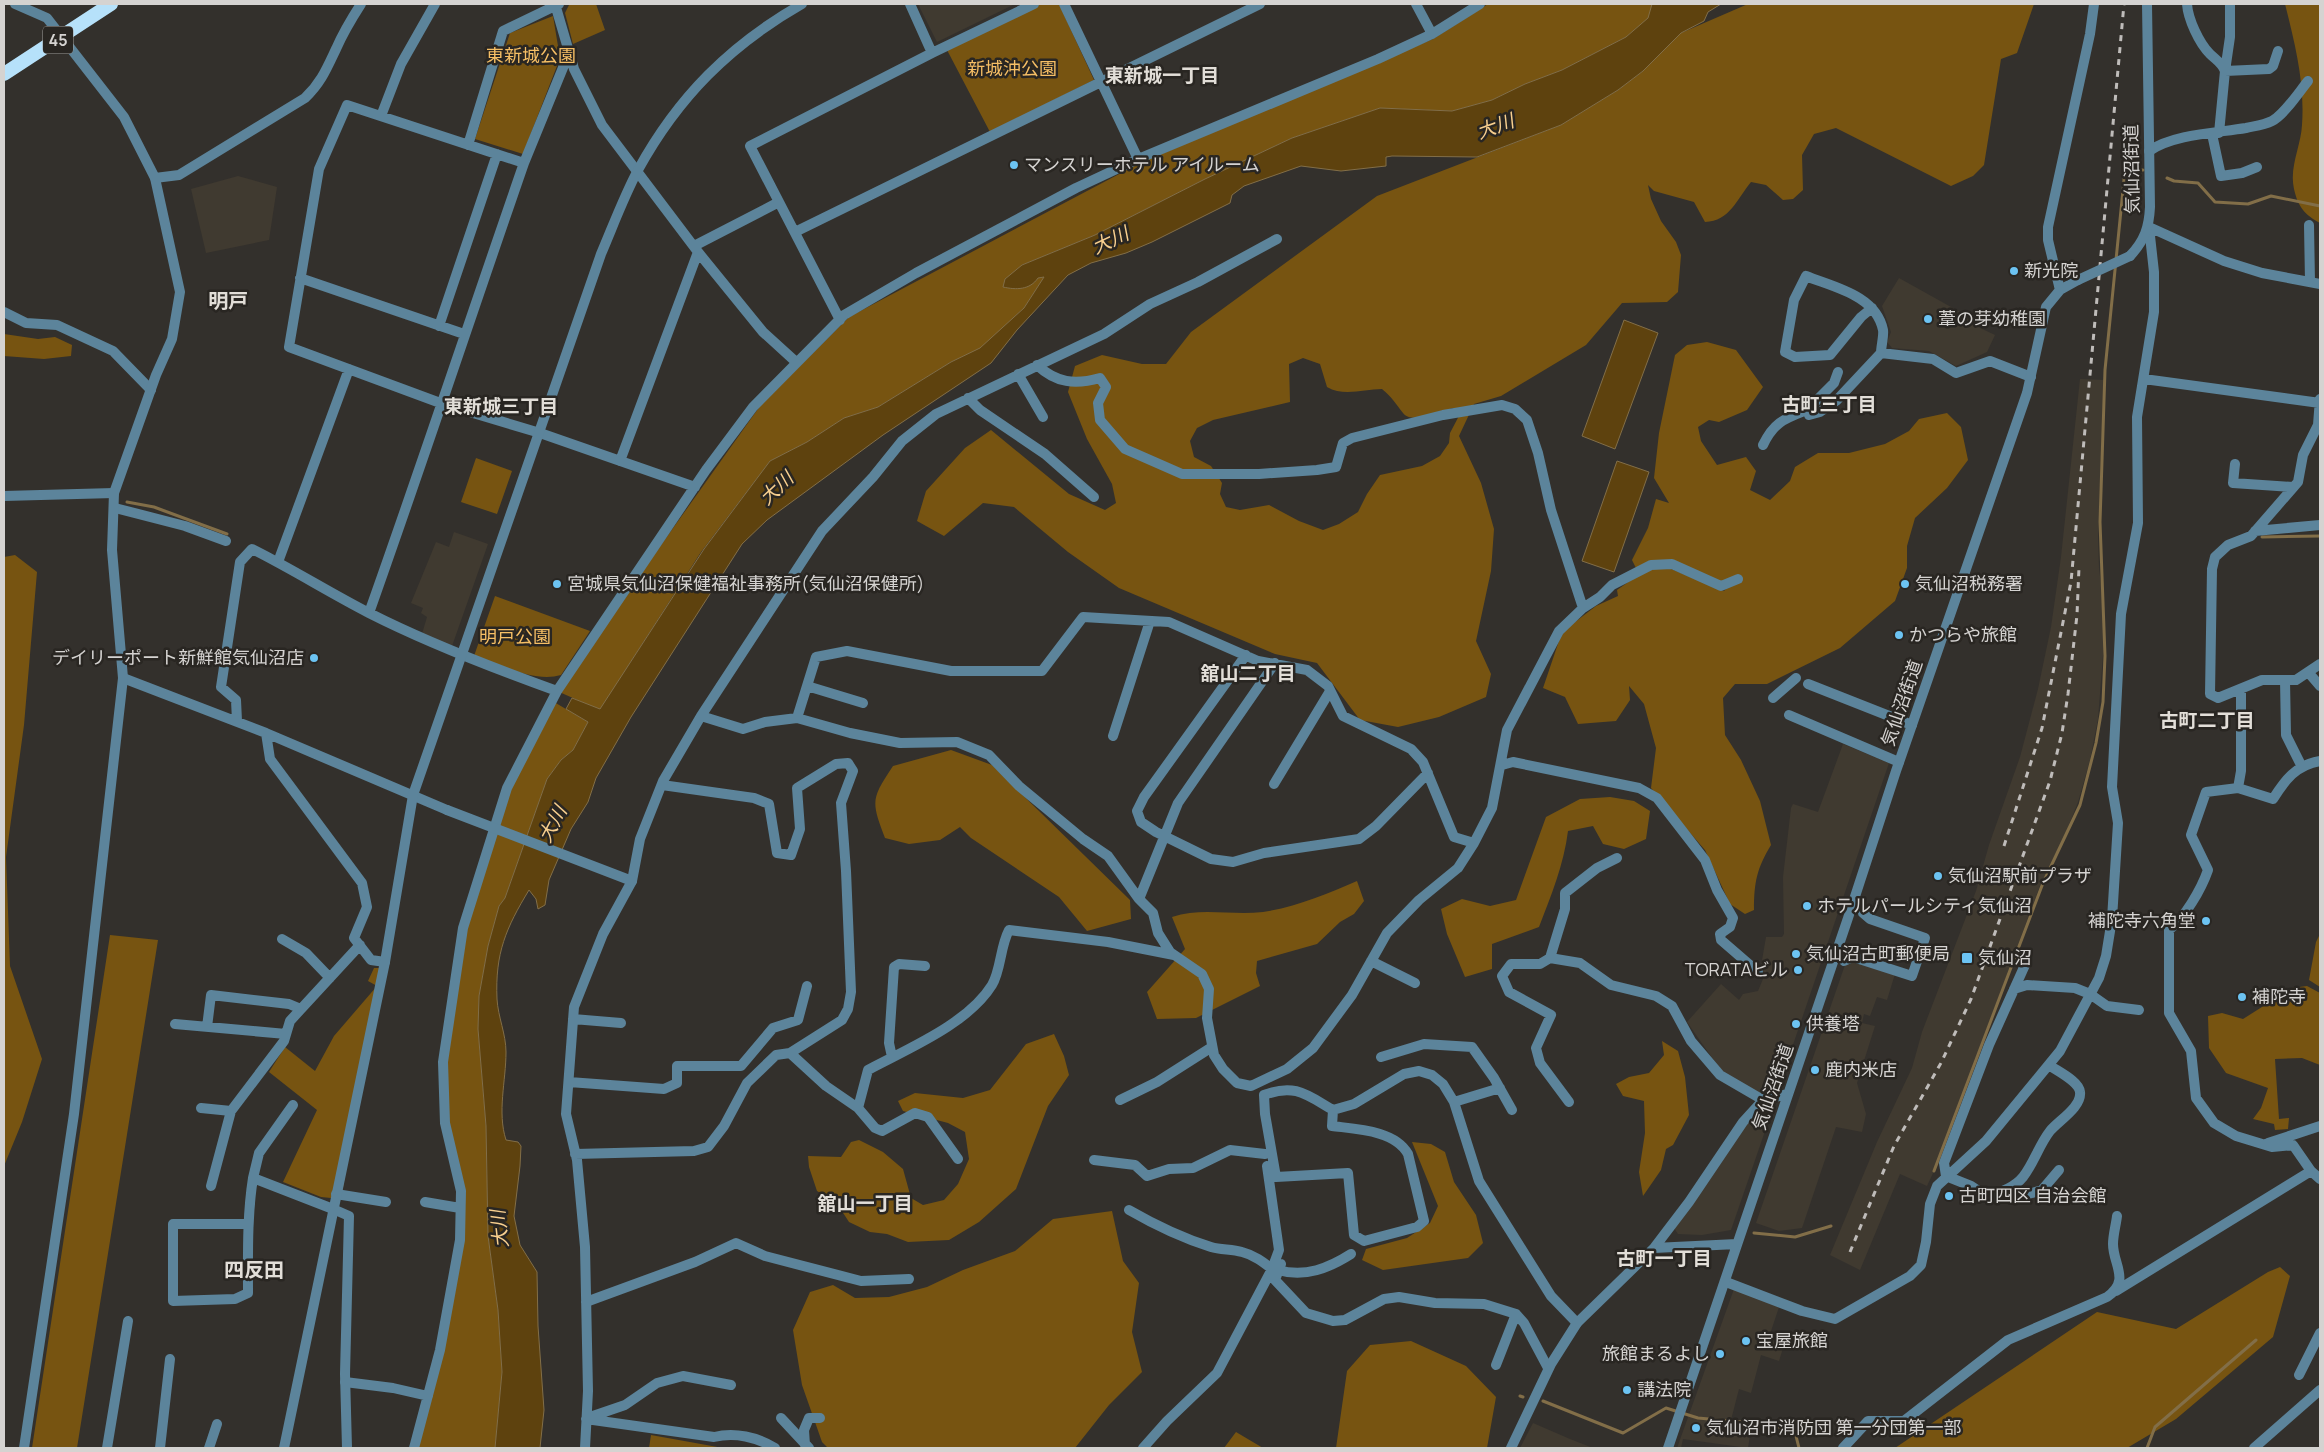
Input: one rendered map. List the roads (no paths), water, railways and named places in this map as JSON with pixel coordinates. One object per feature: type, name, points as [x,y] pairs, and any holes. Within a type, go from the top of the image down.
[{"type":"highway","name":"45","points":[[4,74],[62,38],[111,4]]},
{"type":"street","points":[[15,4],[47,18],[124,117],[155,178],[180,292],[172,339],[151,390],[114,492],[115,508],[112,550],[123,678],[74,1114],[24,1448]]},
{"type":"street","points":[[155,178],[179,175],[305,98],[316,88],[326,73],[336,48],[361,4]]},
{"type":"street","points":[[381,116],[401,64],[435,4]]},
{"type":"street","points":[[468,145],[503,31],[557,4],[574,69],[602,125],[638,170],[696,249],[763,332],[796,362]]},
{"type":"street","points":[[284,1448],[385,962],[413,795],[601,254],[638,170],[671,117],[705,76],[771,22],[802,4]]},
{"type":"street","points":[[910,4],[932,52]]},
{"type":"street","points":[[840,320],[750,146],[932,52],[1034,4]]},
{"type":"street","points":[[1064,4],[1138,159]]},
{"type":"street","points":[[795,232],[1260,4]]},
{"type":"street","points":[[1416,4],[1432,34]]},
{"type":"street","points":[[414,1448],[440,1350],[460,1240],[461,1191],[445,1123],[443,1062],[463,928],[507,788],[556,691],[695,487],[753,408],[796,362],[840,320],[916,272],[1076,188],[1138,159],[1378,59],[1432,34],[1480,4]]},
{"type":"street","points":[[2060,290],[2048,240],[2048,227],[2090,34],[2094,4]]},
{"type":"street","name":"気仙沼街道","points":[[1668,1448],[1726,1282],[1737,1244],[1899,762],[2027,393],[2046,307],[2060,290],[2130,256],[2141,245],[2149,227],[2147,4]]},
{"type":"street","points":[[2187,4],[2208,53],[2223,65],[2225,71]]},
{"type":"street","points":[[2230,4],[2230,37],[2216,133],[2221,176],[2242,174],[2257,167]]},
{"type":"street","points":[[2225,71],[2269,69],[2273,66],[2278,51]]},
{"type":"street","points":[[369,613],[443,404],[464,334],[524,163],[569,53]]},
{"type":"street","points":[[2149,150],[2157,145],[2180,138],[2216,133],[2274,120],[2308,81]]},
{"type":"street","points":[[524,163],[347,105],[319,169],[289,346],[443,404],[540,433],[695,487]]},
{"type":"street","points":[[440,326],[497,154]]},
{"type":"street","points":[[620,461],[696,249],[779,202]]},
{"type":"street","points":[[2149,227],[2224,261],[2262,273],[2315,283],[2309,225]]},
{"type":"street","points":[[1726,1282],[1802,1311],[1836,1319],[1910,1276],[1920,1265],[1926,1248],[1930,1204],[1937,1186],[1986,1141],[2060,1051],[2104,963],[2112,919],[2118,823],[2112,787],[2121,614],[2138,523],[2137,417],[2154,312],[2154,272],[2149,227]]},
{"type":"street","points":[[585,1448],[585,1248],[575,1154],[566,1114],[574,1007],[603,934],[632,881],[640,839],[662,785],[701,716],[822,532],[902,441],[936,414],[1104,334],[1150,304],[1198,282],[1277,239]]},
{"type":"street","points":[[1806,410],[1809,415],[1820,412],[1836,401],[1881,353],[1883,330],[1872,308],[1863,299],[1806,276],[1794,300],[1785,352],[1795,357],[1830,355],[1861,317],[1872,308]]},
{"type":"street","points":[[300,278],[464,334]]},
{"type":"street","points":[[4,312],[26,323],[57,325],[113,351],[151,390]]},
{"type":"street","points":[[1881,353],[1933,359],[1956,373],[1990,361],[2031,377]]},
{"type":"street","points":[[1037,365],[1049,376],[1080,383],[1100,378],[1106,387],[1098,403],[1100,420],[1126,448],[1182,474],[1259,474],[1336,467],[1343,443],[1352,438],[1392,426],[1443,415],[1502,405],[1515,409],[1527,420],[1538,453],[1550,510],[1583,608]]},
{"type":"street","points":[[278,562],[349,369]]},
{"type":"street","points":[[1763,445],[1770,430],[1783,419],[1806,410],[1834,382],[1838,372]]},
{"type":"street","points":[[1018,374],[1042,417]]},
{"type":"street","points":[[2144,378],[2320,401],[2318,425],[2303,455],[2298,482],[2251,536],[2228,545],[2215,557],[2212,569],[2210,694],[2218,698],[2240,691],[2262,680],[2296,680],[2320,664]]},
{"type":"street","points":[[968,398],[980,410],[1045,454],[1094,497]]},
{"type":"street","points":[[2235,464],[2233,483],[2293,487]]},
{"type":"street","points":[[4,496],[114,492]]},
{"type":"street","points":[[115,508],[185,526],[226,541]]},
{"type":"street","points":[[2255,531],[2320,525]]},
{"type":"street","points":[[237,721],[236,700],[222,687],[240,562],[252,549],[369,613],[460,656],[556,691]]},
{"type":"street","points":[[701,716],[743,729],[765,722],[797,718],[850,733],[900,743],[957,742],[989,755],[1019,786],[1083,840],[1108,856],[1139,898],[1153,913],[1158,933],[1170,952],[1202,974],[1209,989],[1207,1018],[1212,1047],[1223,1068],[1237,1083],[1251,1086],[1286,1069],[1313,1048],[1352,995],[1387,933],[1420,900],[1458,868],[1474,843],[1492,808],[1502,765],[1506,730],[1559,631],[1583,608],[1600,597],[1612,585],[1651,566],[1672,564],[1721,586],[1738,579]]},
{"type":"street","points":[[797,718],[816,657],[847,651],[951,671],[1042,671],[1083,617],[1169,622],[1258,661],[1275,662],[1307,670],[1328,686],[1343,716],[1411,750],[1423,762],[1454,836],[1474,843]]},
{"type":"street","points":[[1113,736],[1150,621]]},
{"type":"street","points":[[1246,655],[1144,797],[1137,811],[1141,822],[1211,859],[1233,862],[1264,853],[1359,839],[1376,826],[1428,773]]},
{"type":"street","points":[[1139,898],[1163,835],[1178,803],[1275,662]]},
{"type":"street","points":[[2308,672],[2320,686]]},
{"type":"street","points":[[123,678],[237,721],[447,810],[632,881]]},
{"type":"street","points":[[1773,698],[1796,678]]},
{"type":"street","points":[[2285,680],[2286,735],[2302,766]]},
{"type":"street","points":[[1808,684],[1912,725]]},
{"type":"street","points":[[807,686],[863,704]]},
{"type":"street","points":[[1274,784],[1330,691]]},
{"type":"street","points":[[2238,788],[2241,771],[2240,691]]},
{"type":"street","points":[[1789,714],[1899,762]]},
{"type":"street","points":[[266,733],[270,760],[362,883],[367,907],[354,938],[371,960],[385,962]]},
{"type":"street","points":[[2320,761],[2302,766],[2287,778],[2273,799],[2238,788],[2206,792],[2191,835],[2208,870],[2204,880],[2176,925],[2169,930],[2169,1014],[2191,1051],[2196,1098],[2214,1123],[2236,1136],[2272,1146],[2292,1145],[2311,1171],[2320,1179]]},
{"type":"street","points":[[1502,765],[1513,762],[1639,788],[1658,798],[1705,860],[1717,890],[1733,918],[1730,927],[1720,934],[1721,940],[1758,972]]},
{"type":"street","points":[[575,1154],[694,1151],[708,1147],[724,1126],[747,1083],[776,1055],[790,1054],[842,1020],[848,1009],[850,992],[848,908],[841,804],[853,771],[848,763],[836,764],[797,788],[800,829],[791,855],[777,853],[769,804],[754,798],[662,785]]},
{"type":"street","points":[[1550,958],[1565,909],[1565,893],[1596,868],[1616,858]]},
{"type":"street","points":[[1844,961],[1852,957],[1912,976],[1925,938],[1870,919],[1863,913]]},
{"type":"street","points":[[858,1108],[868,1070],[919,1043],[969,1011],[992,984],[1004,940],[1009,930],[1108,942],[1175,956]]},
{"type":"street","points":[[282,939],[306,953],[330,978]]},
{"type":"street","points":[[212,1186],[231,1111],[284,1041],[290,1021],[360,945]]},
{"type":"street","points":[[1568,1102],[1540,1063],[1536,1048],[1551,1016],[1509,992],[1502,976],[1511,964],[1540,964],[1550,958],[1580,963],[1612,985],[1656,996],[1672,1006],[1691,1041],[1720,1075],[1763,1100]]},
{"type":"street","points":[[1372,961],[1415,983]]},
{"type":"street","points":[[892,1057],[889,1043],[894,966],[899,964],[926,966]]},
{"type":"street","points":[[1946,1176],[1944,1163],[1988,1045],[2025,965]]},
{"type":"street","points":[[2014,988],[2027,985],[2075,988],[2090,994],[2107,1006],[2139,1010]]},
{"type":"street","points":[[568,1082],[664,1089],[677,1083],[677,1066],[741,1066],[774,1028],[798,1020],[807,986]]},
{"type":"street","points":[[207,1027],[211,995],[289,1004],[301,1009]]},
{"type":"street","points":[[573,1019],[621,1023]]},
{"type":"street","points":[[175,1024],[286,1034]]},
{"type":"street","points":[[1380,1057],[1424,1044],[1472,1047],[1500,1088],[1512,1110]]},
{"type":"street","points":[[1120,1100],[1157,1082],[1212,1047]]},
{"type":"street","points":[[790,1054],[826,1086],[858,1108],[875,1128],[882,1131],[915,1113],[928,1117],[958,1159]]},
{"type":"street","points":[[1986,1196],[2002,1192],[2022,1178],[2051,1129],[2063,1121],[2079,1098],[2080,1092],[2077,1086],[2049,1065]]},
{"type":"street","points":[[1264,1095],[1285,1088],[1302,1091],[1333,1110],[1354,1104],[1404,1074],[1419,1071],[1432,1074],[1443,1084],[1454,1102],[1480,1181],[1551,1296],[1577,1323]]},
{"type":"street","points":[[1259,1082],[1264,1095],[1267,1130],[1276,1177],[1348,1173],[1354,1235],[1358,1239],[1364,1241],[1417,1227],[1424,1221],[1408,1154],[1403,1146],[1376,1133],[1332,1126],[1333,1110]]},
{"type":"street","points":[[1454,1102],[1500,1088]]},
{"type":"street","points":[[1511,1448],[1548,1368],[1577,1323],[1654,1248],[1689,1202],[1743,1122],[1763,1100],[1787,1094]]},
{"type":"street","points":[[248,1224],[173,1224],[173,1301],[235,1299],[248,1293],[248,1224],[253,1178],[259,1153],[292,1105]]},
{"type":"street","points":[[201,1108],[231,1111]]},
{"type":"street","points":[[2264,1144],[2320,1126]]},
{"type":"street","points":[[1143,1448],[1167,1421],[1217,1373],[1284,1256],[1282,1250],[1280,1250],[1265,1154],[1267,1130]]},
{"type":"street","points":[[1094,1160],[1135,1165],[1147,1176],[1169,1169],[1193,1168],[1230,1150],[1265,1154]]},
{"type":"street","points":[[1946,1176],[1971,1186],[1986,1196],[2003,1198],[2026,1195],[2042,1190],[2059,1170]]},
{"type":"street","points":[[1843,1448],[1868,1421],[1904,1421],[2008,1340],[2116,1291],[2311,1171]]},
{"type":"street","points":[[253,1178],[349,1216],[345,1382],[347,1448]]},
{"type":"street","points":[[336,1194],[386,1202]]},
{"type":"street","points":[[425,1202],[460,1208]]},
{"type":"street","points":[[1129,1210],[1156,1226],[1188,1239],[1214,1248],[1242,1252],[1257,1257],[1276,1270],[1292,1274],[1329,1268],[1351,1254]]},
{"type":"street","points":[[2116,1291],[2119,1277],[2113,1245],[2117,1216]]},
{"type":"street","points":[[586,1302],[695,1262],[736,1243],[765,1256],[861,1281],[909,1279]]},
{"type":"street","points":[[1654,1248],[1737,1244]]},
{"type":"street","points":[[1276,1270],[1275,1280],[1306,1313],[1333,1320],[1345,1320],[1384,1299],[1399,1297],[1435,1303],[1480,1304],[1516,1314],[1524,1323],[1548,1368]]},
{"type":"street","points":[[1496,1365],[1516,1314]]},
{"type":"street","points":[[107,1448],[128,1321]]},
{"type":"street","points":[[2299,1375],[2320,1333]]},
{"type":"street","points":[[160,1448],[170,1359]]},
{"type":"street","points":[[586,1419],[625,1405],[657,1383],[674,1378],[683,1376],[731,1385]]},
{"type":"street","points":[[345,1382],[393,1388],[428,1396]]},
{"type":"street","points":[[2254,1448],[2320,1390]]},
{"type":"street","points":[[781,1418],[807,1447]]},
{"type":"street","points":[[807,1447],[806,1424],[809,1418],[820,1418]]},
{"type":"street","points":[[586,1419],[714,1437],[728,1433],[764,1441],[775,1448]]},
{"type":"street","points":[[209,1448],[217,1424]]},
{"type":"water","name":"大川","points":[[1652,4],[1721,4],[1708,12],[1704,21],[1681,33],[1643,71],[1618,90],[1561,125],[1477,157],[1392,156],[1386,157],[1386,166],[1341,171],[1301,166],[1244,186],[1232,195],[1230,203],[1152,242],[1126,253],[1091,263],[1068,275],[1017,330],[991,363],[883,435],[767,520],[742,544],[631,717],[596,778],[588,802],[571,829],[549,880],[545,905],[538,909],[536,899],[529,890],[508,929],[500,954],[497,999],[506,1052],[502,1119],[506,1140],[518,1142],[521,1146],[514,1216],[520,1245],[537,1272],[538,1326],[544,1410],[540,1448],[495,1448],[502,1372],[498,1310],[488,1236],[486,1126],[478,1029],[479,996],[488,946],[499,906],[505,898],[547,779],[561,760],[573,750],[588,722],[566,709],[572,698],[600,709],[704,549],[770,461],[807,442],[844,418],[878,407],[951,362],[980,348],[1024,308],[1044,277],[1038,278],[1027,287],[1013,289],[1003,287],[1005,279],[1022,265],[1095,235],[1205,179],[1292,138],[1380,108],[1452,111],[1492,100],[1525,84],[1562,70],[1626,37],[1648,18]]},
{"type":"water","points":[[1624,320],[1658,333],[1615,449],[1582,436]]},
{"type":"water","points":[[1617,461],[1649,472],[1614,572],[1582,561]]},
{"type":"waterway","points":[[1934,1171],[2043,883],[2080,805],[2096,743],[2103,702],[2105,656],[2100,522],[2105,370],[2125,170],[2143,170]]},
{"type":"waterway","points":[[2167,178],[2174,181],[2198,183],[2215,202],[2248,204],[2271,196],[2320,206]]},
{"type":"waterway","points":[[127,502],[154,507],[227,534]]},
{"type":"waterway","points":[[2262,537],[2320,536]]},
{"type":"waterway","points":[[1754,1233],[1795,1237],[1831,1226]]},
{"type":"waterway","points":[[2147,1448],[2155,1427],[2256,1340]]},
{"type":"waterway","points":[[1543,1401],[1623,1433],[1666,1408],[1698,1418],[1773,1425],[1795,1432],[1799,1448]]},
{"type":"railway","points":[[2004,846],[2042,728],[2071,582],[2124,4]]},
{"type":"railway","points":[[1850,1252],[1894,1146],[1941,1063],[1971,999],[2050,781],[2062,733],[2068,694],[2077,615],[2079,567]]},
{"type":"place","name":"マンスリーホテル アイルーム","points":[[1014,165]]},
{"type":"place","name":"新光院","points":[[2014,271]]},
{"type":"place","name":"葦の芽幼稚園","points":[[1928,319]]},
{"type":"place","name":"宮城県気仙沼保健福祉事務所(気仙沼保健所)","points":[[557,584]]},
{"type":"place","name":"気仙沼税務署","points":[[1905,584]]},
{"type":"place","name":"かつらや旅館","points":[[1899,635]]},
{"type":"place","name":"デイリーポート新鮮館気仙沼店","points":[[314,658]]},
{"type":"place","name":"気仙沼駅前プラザ","points":[[1938,876]]},
{"type":"place","name":"ホテルパールシティ気仙沼","points":[[1807,906]]},
{"type":"place","name":"補陀寺六角堂","points":[[2206,921]]},
{"type":"place","name":"気仙沼古町郵便局","points":[[1796,954]]},
{"type":"place","name":"気仙沼","points":[[1967,958]]},
{"type":"place","name":"TORATAビル","points":[[1798,970]]},
{"type":"place","name":"補陀寺","points":[[2242,997]]},
{"type":"place","name":"供養塔","points":[[1796,1024]]},
{"type":"place","name":"鹿内米店","points":[[1815,1070]]},
{"type":"place","name":"古町四区 自治会館","points":[[1949,1196]]},
{"type":"place","name":"宝屋旅館","points":[[1746,1341]]},
{"type":"place","name":"旅館まるよし","points":[[1720,1354]]},
{"type":"place","name":"講法院","points":[[1627,1390]]},
{"type":"place","name":"気仙沼市消防団 第一分団第一部","points":[[1696,1428]]},
{"type":"district","name":"東新城一丁目","points":[[1162,75]]},
{"type":"district","name":"明戸","points":[[228,301]]},
{"type":"district","name":"古町三丁目","points":[[1829,404]]},
{"type":"district","name":"東新城三丁目","points":[[501,406]]},
{"type":"district","name":"舘山二丁目","points":[[1248,673]]},
{"type":"district","name":"古町二丁目","points":[[2207,720]]},
{"type":"district","name":"舘山一丁目","points":[[865,1203]]},
{"type":"district","name":"古町一丁目","points":[[1664,1258]]},
{"type":"district","name":"四反田","points":[[254,1270]]},
{"type":"park label","name":"東新城公園","points":[[531,56]]},
{"type":"park label","name":"新城沖公園","points":[[1012,69]]},
{"type":"park label","name":"明戸公園","points":[[515,637]]}]
